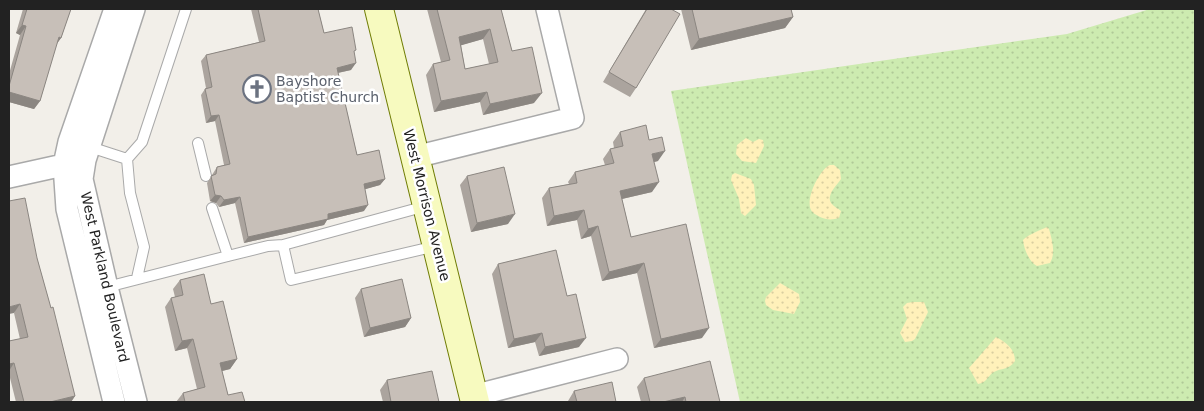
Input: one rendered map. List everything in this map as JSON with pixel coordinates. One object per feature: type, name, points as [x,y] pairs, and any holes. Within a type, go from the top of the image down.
[{"type":"street","name":"West Parkland Boulevard","points":[[114,402],[67,209],[64,165],[69,142],[115,9]]},
{"type":"street","name":"West Parkland Boulevard","points":[[134,9],[88,154],[82,179],[136,402]]},
{"type":"street","name":"West Morrison Avenue","points":[[379,9],[474,399]]},
{"type":"street","points":[[415,157],[573,118],[547,9]]},
{"type":"street","points":[[9,177],[64,165],[88,154]]},
{"type":"street","points":[[474,399],[616,359]]},
{"type":"lane","points":[[137,278],[144,247],[130,193],[127,159],[142,142],[186,9]]},
{"type":"lane","points":[[198,142],[206,176]]},
{"type":"lane","points":[[88,154],[127,159]]},
{"type":"lane","points":[[107,288],[137,278],[268,246],[283,245],[427,206]]},
{"type":"lane","points":[[212,208],[228,256]]},
{"type":"lane","points":[[283,245],[291,280],[437,246]]},
{"type":"green space","points":[[1150,9],[1195,9],[1195,402],[740,402],[671,91],[1067,34]]},
{"type":"sand","points":[[746,138],[753,142],[759,139],[763,140],[764,146],[756,163],[742,161],[736,154],[737,145]]},
{"type":"sand","points":[[830,165],[834,165],[840,170],[841,179],[833,190],[830,200],[841,211],[839,218],[827,219],[812,211],[810,198],[814,184],[822,172]]},
{"type":"sand","points":[[735,173],[751,179],[754,185],[756,205],[745,216],[741,213],[739,199],[731,180],[732,175]]},
{"type":"sand","points":[[1047,227],[1052,242],[1052,259],[1050,263],[1037,266],[1027,255],[1023,240]]},
{"type":"sand","points":[[780,283],[799,294],[800,302],[794,314],[773,310],[766,305],[766,297]]},
{"type":"sand","points":[[924,302],[928,312],[915,339],[905,342],[900,333],[907,319],[903,307],[907,303]]},
{"type":"sand","points":[[996,337],[1009,346],[1015,361],[1008,367],[994,372],[978,384],[969,368]]},
{"type":"building","points":[[27,9],[71,9],[61,38],[59,37],[40,101],[9,92],[26,26],[22,25]]},
{"type":"building","points":[[258,9],[318,9],[324,33],[352,27],[356,63],[337,68],[357,155],[379,150],[385,179],[364,184],[368,205],[328,214],[328,219],[248,237],[240,197],[224,200],[221,196],[215,195],[211,176],[216,174],[217,167],[230,164],[219,115],[211,116],[205,89],[212,87],[206,55],[265,41]]},
{"type":"building","points":[[437,9],[501,9],[512,51],[532,47],[542,93],[490,104],[487,92],[441,101],[433,64],[450,60]],"holes":[[[490,29],[498,62],[465,69],[459,37]]]},
{"type":"building","points":[[647,9],[671,9],[680,14],[636,88],[609,72]]},
{"type":"building","points":[[692,9],[791,9],[793,17],[699,39]]},
{"type":"building","points":[[646,125],[649,140],[662,137],[665,151],[652,154],[659,182],[620,191],[631,237],[686,224],[709,328],[661,339],[644,263],[609,272],[598,226],[588,229],[584,210],[554,216],[549,188],[577,183],[575,172],[614,163],[610,149],[623,146],[620,132]]},
{"type":"building","points":[[504,167],[515,214],[477,223],[467,176]]},
{"type":"building","points":[[25,198],[37,258],[51,308],[53,307],[75,396],[50,402],[24,402],[14,363],[9,364],[9,341],[28,337],[20,304],[9,307],[9,201]]},
{"type":"building","points":[[556,250],[567,296],[576,294],[586,338],[545,347],[542,333],[514,339],[498,264]]},
{"type":"building","points":[[204,274],[211,304],[223,301],[237,359],[220,363],[228,395],[242,392],[245,402],[185,402],[183,393],[205,387],[193,339],[182,341],[171,298],[183,295],[180,280]]},
{"type":"building","points":[[402,279],[411,318],[370,328],[361,289]]},
{"type":"building","points":[[710,361],[720,402],[686,402],[685,397],[663,402],[650,402],[644,378]]},
{"type":"building","points":[[432,371],[439,402],[391,402],[387,380]]},
{"type":"building","points":[[612,382],[616,402],[577,402],[574,391]]},
{"type":"place","name":"Bayshore Baptist Church","points":[[257,89]]}]
